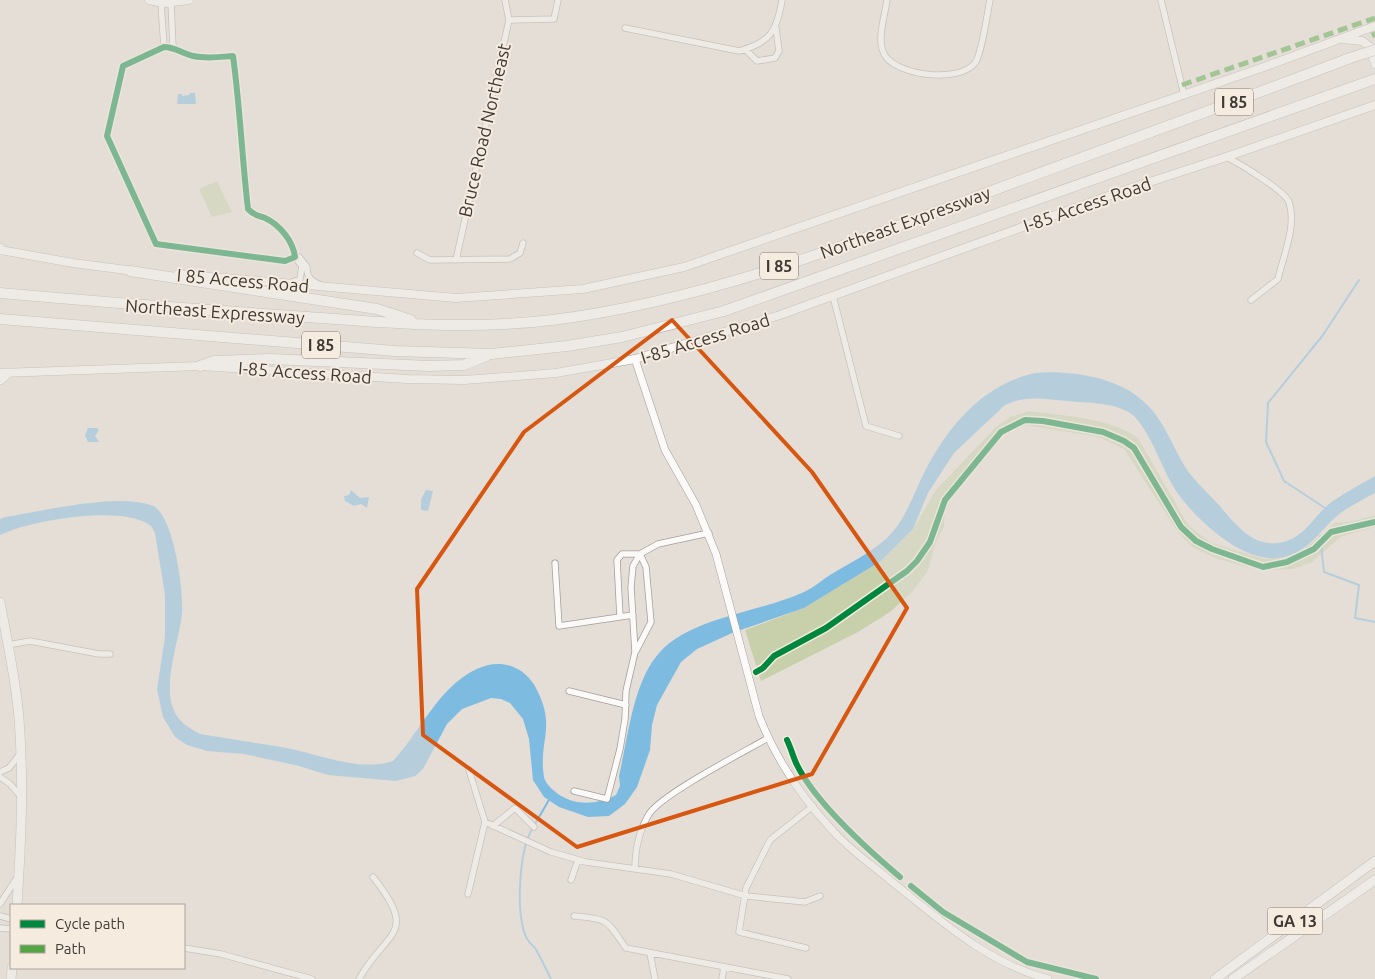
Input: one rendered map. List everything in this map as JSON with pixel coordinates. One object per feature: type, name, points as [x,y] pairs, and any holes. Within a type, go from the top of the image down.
[{"type":"highway","name":"Northeast Expressway","points":[[0,293],[132,305],[426,325],[486,325],[551,320],[611,311],[676,298],[748,277],[922,217],[1350,58],[1372,48]]},
{"type":"highway","name":"Northeast Expressway","points":[[0,319],[395,351],[491,354],[567,346],[622,337],[724,311],[1375,79]]},
{"type":"highway","points":[[130,271],[377,309],[426,325]]},
{"type":"highway","points":[[200,366],[214,361],[271,359],[429,366],[464,365],[491,354]]},
{"type":"main road","points":[[149,0],[161,2],[188,0]]},
{"type":"main road","points":[[1184,94],[1268,66],[1375,26]]},
{"type":"main road","points":[[1359,31],[1372,48],[1375,64]]},
{"type":"main road","points":[[1329,42],[1354,39],[1372,48]]},
{"type":"main road","name":"I 85 Access Road","points":[[130,271],[456,298],[584,289],[672,271],[1184,94]]},
{"type":"main road","points":[[1371,106],[1375,98]]},
{"type":"main road","name":"I-85 Access Road","points":[[4,373],[200,366],[407,379],[464,380],[556,373],[635,359],[700,341],[832,296],[1119,192],[1371,106]]},
{"type":"main road","points":[[0,249],[130,271]]},
{"type":"main road","points":[[0,366],[4,373],[0,380]]},
{"type":"main road","points":[[0,602],[17,700],[21,752],[22,799],[17,904]]},
{"type":"main road","name":"GA 13","points":[[1215,979],[1375,861]]},
{"type":"main road","name":"GA 13","points":[[1233,979],[1375,880]]},
{"type":"street","name":"Bruce Road Northeast","points":[[456,260],[509,20],[506,0]]},
{"type":"street","points":[[509,20],[554,19],[558,0]]},
{"type":"street","points":[[745,49],[757,61],[774,58],[778,51],[776,28],[782,0]]},
{"type":"street","points":[[887,0],[882,34],[882,47],[886,57],[900,67],[931,75],[952,75],[966,71],[976,62],[990,0]]},
{"type":"street","points":[[1161,0],[1184,94]]},
{"type":"street","points":[[161,2],[164,47]]},
{"type":"street","points":[[171,2],[173,47]]},
{"type":"street","points":[[625,28],[739,51],[756,46],[776,28]]},
{"type":"street","points":[[163,32],[172,31]]},
{"type":"street","points":[[289,284],[300,279],[307,266],[299,257],[285,261],[156,244],[107,136],[123,66],[164,47],[173,47],[192,56],[210,58],[233,56],[241,122],[241,155],[248,210],[253,215],[264,218],[280,228],[294,247],[295,257]]},
{"type":"street","points":[[1226,157],[1238,162],[1282,194],[1288,200],[1291,211],[1278,279],[1251,300]]},
{"type":"street","points":[[417,253],[430,260],[510,259],[520,253],[523,242]]},
{"type":"street","points":[[304,272],[311,280],[325,288]]},
{"type":"street","points":[[832,296],[866,426],[899,436]]},
{"type":"street","points":[[635,359],[665,450],[709,533],[746,669],[768,738],[785,768],[812,806],[834,832],[940,920],[1004,964],[1048,979]]},
{"type":"street","points":[[620,617],[617,560],[622,554],[640,554],[658,544],[709,533]]},
{"type":"street","points":[[635,652],[632,580],[633,566],[640,554]]},
{"type":"street","points":[[574,791],[607,799],[620,749],[626,705],[626,690],[635,652],[651,622],[646,567],[640,554]]},
{"type":"street","points":[[555,564],[559,626],[634,615]]},
{"type":"street","points":[[8,644],[30,641],[99,654],[110,654]]},
{"type":"street","points":[[569,691],[626,705]]},
{"type":"street","points":[[635,869],[635,848],[650,813],[670,796],[768,738]]},
{"type":"street","points":[[0,772],[14,764],[21,752]]},
{"type":"street","points":[[468,894],[485,822],[469,770]]},
{"type":"street","points":[[0,777],[10,784],[22,799]]},
{"type":"street","points":[[806,948],[739,932],[746,888],[770,840],[812,806]]},
{"type":"street","points":[[493,826],[515,808],[534,827]]},
{"type":"street","points":[[485,822],[551,852],[578,860],[671,874],[746,896],[806,902],[820,896]]},
{"type":"street","points":[[571,880],[578,860]]},
{"type":"street","points":[[0,904],[19,874]]},
{"type":"street","points":[[359,979],[394,934],[396,923],[395,908],[374,877]]},
{"type":"street","points":[[574,916],[602,919],[609,923],[626,948],[788,979]]},
{"type":"street","points":[[185,948],[221,954],[312,979]]},
{"type":"street","points":[[650,953],[655,979]]},
{"type":"street","points":[[722,979],[724,967]]},
{"type":"highlighted area","points":[[672,320],[812,472],[907,608],[812,774],[577,847],[423,735],[417,589],[524,432]]},
{"type":"green space","points":[[217,181],[232,212],[212,217],[199,189]]},
{"type":"green space","points":[[1029,411],[1085,418],[1114,426],[1138,438],[1188,525],[1211,543],[1265,559],[1287,556],[1304,549],[1335,523],[1354,521],[1375,515],[1375,527],[1342,536],[1312,562],[1293,569],[1265,570],[1218,559],[1192,547],[1178,532],[1124,449],[1099,437],[1026,425],[1005,433],[949,494],[945,507],[944,526],[935,544],[928,571],[912,592],[890,612],[858,632],[761,681],[745,630],[804,608],[881,561],[913,529],[936,490],[996,427],[1010,417]]},
{"type":"water","points":[[190,93],[195,93],[196,104],[177,104],[178,94],[182,94],[182,96],[189,95]]},
{"type":"water","points":[[1035,373],[1078,374],[1092,377],[1120,386],[1143,401],[1156,415],[1192,476],[1240,528],[1256,540],[1265,543],[1276,543],[1294,538],[1333,501],[1375,476],[1375,493],[1342,512],[1302,550],[1283,557],[1268,558],[1251,554],[1219,535],[1190,508],[1170,481],[1142,425],[1130,413],[1108,405],[1043,399],[1020,400],[1005,405],[954,453],[928,493],[913,529],[881,561],[804,608],[732,633],[697,649],[681,662],[657,705],[652,725],[650,750],[637,787],[625,804],[609,816],[588,817],[559,807],[544,797],[533,780],[529,739],[523,719],[510,703],[501,699],[491,698],[462,709],[447,724],[423,769],[415,776],[396,781],[328,775],[299,766],[244,754],[207,751],[187,745],[175,737],[163,717],[157,689],[165,637],[165,595],[155,533],[151,526],[138,519],[99,515],[32,524],[0,535],[0,519],[5,517],[79,504],[118,501],[136,502],[151,505],[159,511],[166,522],[176,554],[182,604],[182,614],[171,674],[170,698],[177,717],[188,727],[200,734],[287,748],[354,764],[380,764],[393,761],[440,699],[458,681],[483,667],[504,664],[515,668],[528,677],[536,688],[542,702],[546,724],[543,764],[546,782],[560,795],[575,802],[600,801],[616,795],[620,786],[619,776],[638,694],[643,678],[660,652],[674,640],[691,630],[710,622],[791,598],[814,587],[827,577],[860,558],[887,538],[899,524],[933,456],[956,424],[983,397],[1016,379]]},
{"type":"water","points":[[88,428],[97,428],[99,430],[95,436],[99,442],[88,442],[85,435]]},
{"type":"water","points":[[351,490],[360,498],[369,497],[367,508],[361,504],[354,506],[345,501],[344,496],[349,495]]},
{"type":"water","points":[[426,490],[433,491],[428,511],[421,510],[421,499]]},
{"type":"waterway","points":[[1325,508],[1284,481],[1266,442],[1268,403],[1323,335],[1359,280]]},
{"type":"waterway","points":[[1320,536],[1324,572],[1359,585],[1355,618],[1375,622]]},
{"type":"waterway","points":[[535,824],[550,798]]},
{"type":"waterway","points":[[532,829],[524,852],[522,867],[520,883],[521,914],[527,939],[535,948],[551,979]]},
{"type":"marked path","points":[[1182,85],[1375,18]]},
{"type":"marked path","points":[[1373,32],[1375,37]]},
{"type":"cycle path","points":[[164,47],[198,57],[233,56],[248,209],[254,214],[271,221],[281,229],[289,239],[295,257],[285,261],[156,244],[107,136],[123,66],[164,47]]},
{"type":"cycle path","points":[[756,672],[763,668],[774,656],[826,628],[907,571],[917,561],[930,542],[945,500],[1001,432],[1025,420],[1043,421],[1103,432],[1124,441],[1134,448],[1181,527],[1196,541],[1212,549],[1263,567],[1287,562],[1314,549],[1331,532],[1375,522]]},
{"type":"cycle path","points":[[787,740],[797,765],[816,795],[843,825],[900,877]]},
{"type":"cycle path","points":[[911,886],[943,912],[1027,962],[1096,979]]}]
